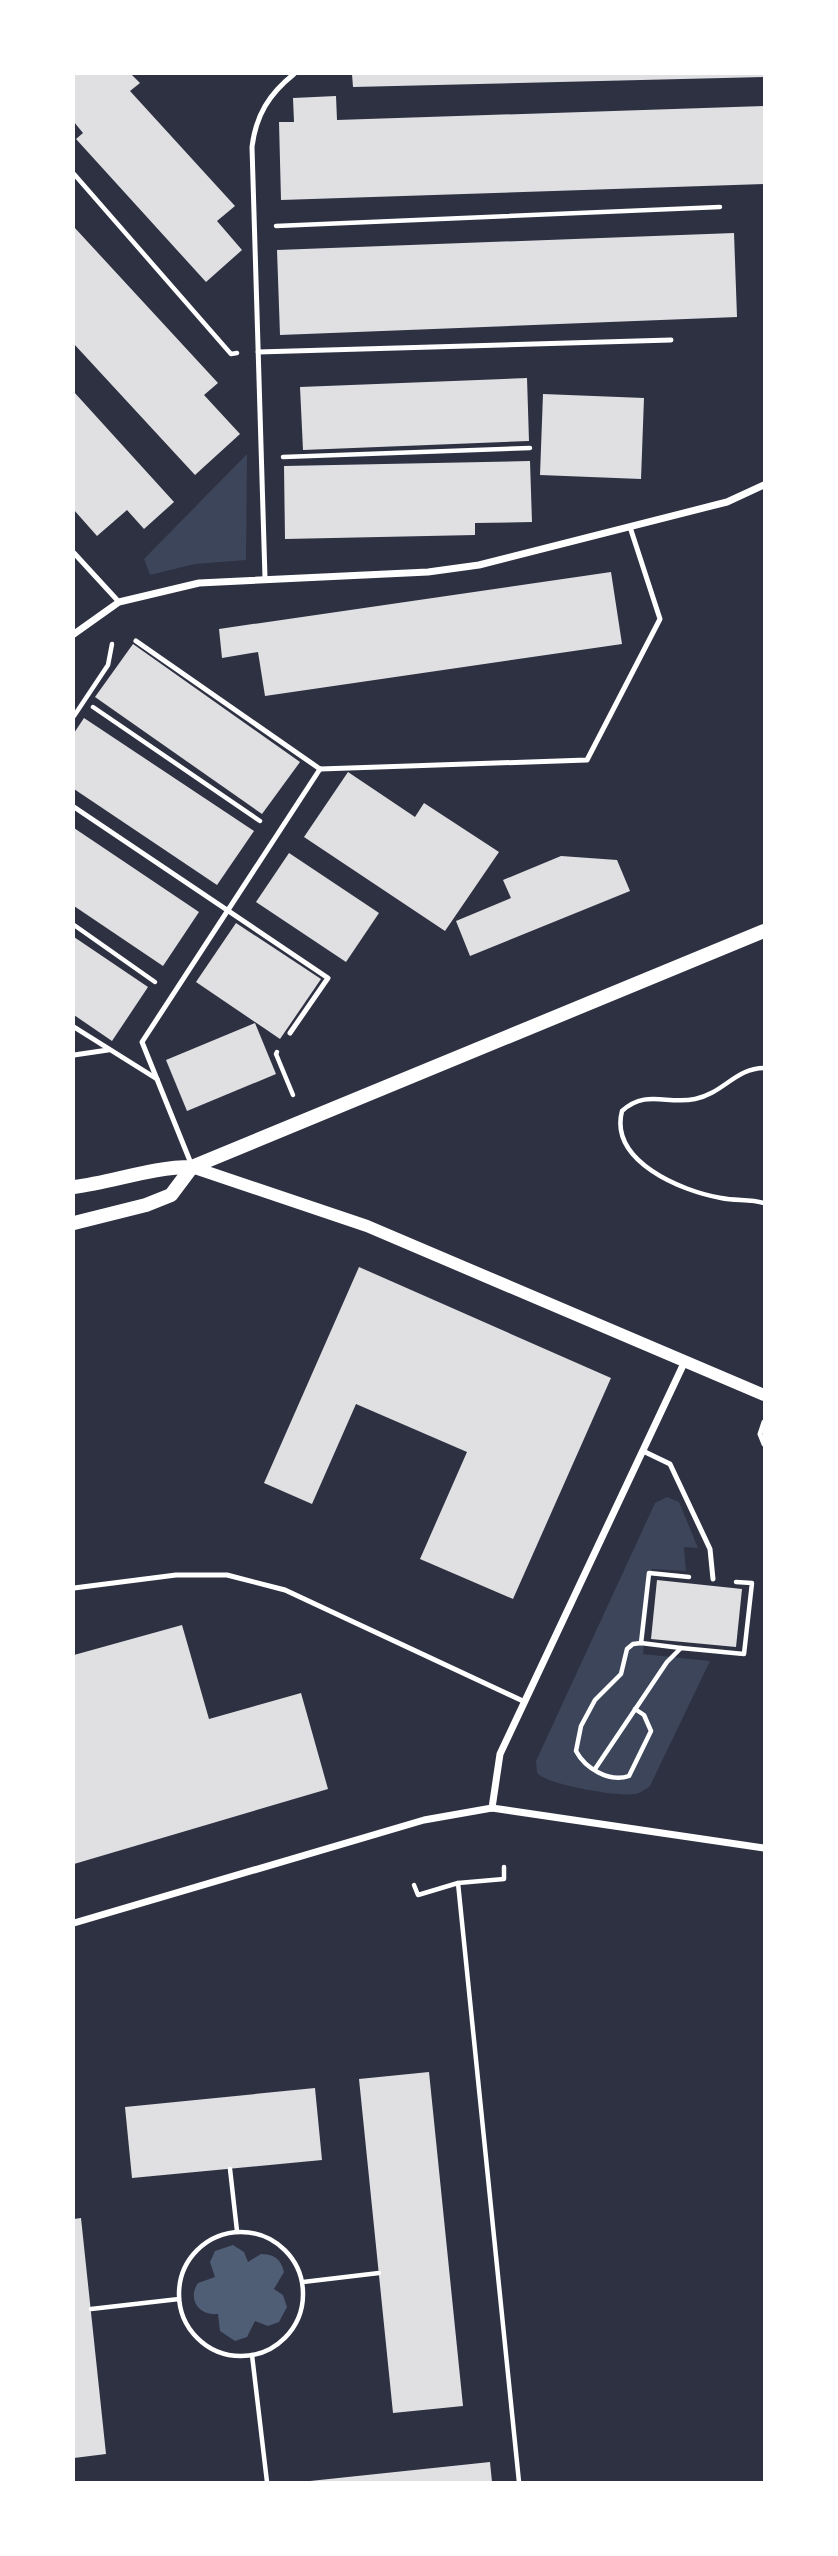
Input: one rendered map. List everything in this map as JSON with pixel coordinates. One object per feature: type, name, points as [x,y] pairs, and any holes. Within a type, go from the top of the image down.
[{"type":"main road","points":[[74,1187],[107,1183],[162,1167],[192,1167],[765,931]]},
{"type":"main road","points":[[74,1223],[146,1205],[171,1195],[192,1167]]},
{"type":"street","points":[[74,634],[119,602],[199,583],[428,572],[479,565],[727,502],[765,485]]},
{"type":"street","points":[[192,1167],[368,1226],[765,1395]]},
{"type":"street","points":[[492,1808],[500,1754],[685,1361]]},
{"type":"street","points":[[74,1923],[435,1817],[492,1808],[765,1848]]},
{"type":"lane","points":[[265,578],[252,147],[255,122],[267,100],[294,74]]},
{"type":"lane","points":[[258,352],[671,340]]},
{"type":"lane","points":[[136,641],[320,769],[587,760],[660,619],[630,527]]},
{"type":"lane","points":[[74,553],[119,602]]},
{"type":"lane","points":[[192,1167],[142,1042],[320,769]]},
{"type":"lane","points":[[74,807],[328,978],[290,1034]]},
{"type":"lane","points":[[74,1027],[157,1080]]},
{"type":"lane","points":[[74,1055],[108,1050]]},
{"type":"lane","points":[[765,1422],[760,1434],[765,1444]]},
{"type":"lane","points":[[643,1451],[670,1464],[710,1549],[713,1579]]},
{"type":"lane","points":[[74,1588],[176,1575],[227,1575],[285,1590],[525,1702]]},
{"type":"path","points":[[74,174],[232,354],[258,352]]},
{"type":"path","points":[[254,227],[720,207]]},
{"type":"path","points":[[261,458],[530,448]]},
{"type":"path","points":[[74,716],[108,665],[119,602]]},
{"type":"path","points":[[93,707],[278,833]]},
{"type":"path","points":[[74,925],[173,995]]},
{"type":"path","points":[[276,1054],[304,1121]]},
{"type":"path","points":[[765,1068],[738,1074],[711,1094],[695,1099],[642,1099],[622,1111],[619,1124],[620,1136],[646,1169],[720,1198],[765,1203]]},
{"type":"path","points":[[635,1709],[645,1715],[651,1731],[629,1776],[614,1778],[582,1762],[576,1751],[576,1737],[595,1700],[621,1674],[627,1649],[641,1643],[744,1654],[752,1583],[649,1573],[641,1643]]},
{"type":"path","points":[[595,1769],[667,1662],[681,1648]]},
{"type":"path","points":[[414,1885],[418,1895],[458,1883],[504,1879],[503,1867]]},
{"type":"path","points":[[458,1883],[519,2483]]},
{"type":"path","points":[[230,2169],[237,2231]]},
{"type":"path","points":[[237,2231],[257,2233],[276,2241],[290,2254],[303,2282],[302,2311],[294,2328],[280,2343],[243,2357],[222,2353],[203,2343],[188,2327],[179,2299],[179,2285],[185,2265],[198,2248],[216,2236],[237,2231]]},
{"type":"path","points":[[303,2282],[379,2273]]},
{"type":"path","points":[[90,2309],[179,2299]]},
{"type":"path","points":[[252,2355],[267,2483]]},
{"type":"shaded area","points":[[247,454],[246,560],[195,564],[150,575],[144,559]]},
{"type":"shaded area","points":[[667,1497],[679,1502],[698,1548],[684,1547],[686,1571],[652,1569],[643,1654],[710,1661],[650,1786],[635,1794],[614,1794],[554,1782],[537,1773],[536,1761],[655,1503]]},
{"type":"shaded area","points":[[233,2245],[244,2252],[248,2262],[261,2254],[273,2256],[279,2261],[284,2272],[274,2289],[283,2295],[287,2307],[279,2322],[268,2326],[255,2321],[247,2337],[235,2341],[220,2331],[218,2314],[205,2312],[194,2300],[198,2283],[215,2277],[210,2262],[215,2251]]},
{"type":"building","points":[[74,74],[131,74],[140,83],[130,91],[235,206],[217,221],[242,250],[206,282],[76,139],[83,133],[74,122]]},
{"type":"building","points":[[352,74],[764,74],[764,77],[353,87]]},
{"type":"building","points":[[336,96],[337,120],[764,106],[764,184],[281,200],[279,122],[294,122],[293,98]]},
{"type":"building","points":[[74,227],[218,383],[204,395],[240,434],[195,475],[74,344]]},
{"type":"building","points":[[734,233],[737,317],[280,335],[277,250]]},
{"type":"building","points":[[527,378],[529,441],[303,450],[300,387]]},
{"type":"building","points":[[74,392],[174,502],[144,529],[127,510],[97,536],[74,510]]},
{"type":"building","points":[[543,394],[644,398],[641,479],[540,475]]},
{"type":"building","points":[[530,461],[532,522],[475,523],[475,535],[285,539],[284,466]]},
{"type":"building","points":[[611,572],[622,644],[265,696],[258,652],[222,658],[219,629]]},
{"type":"building","points":[[133,644],[300,762],[262,814],[95,697]]},
{"type":"building","points":[[84,718],[254,831],[217,885],[74,789],[74,733]]},
{"type":"building","points":[[348,772],[415,817],[424,803],[499,852],[445,931],[304,837]]},
{"type":"building","points":[[74,828],[199,912],[163,966],[74,906]]},
{"type":"building","points":[[289,853],[379,913],[346,962],[256,902]]},
{"type":"building","points":[[561,856],[617,860],[630,891],[470,956],[456,921],[511,898],[503,880]]},
{"type":"building","points":[[236,923],[321,979],[280,1039],[196,982]]},
{"type":"building","points":[[74,937],[148,987],[112,1041],[74,1015]]},
{"type":"building","points":[[255,1023],[276,1074],[187,1111],[166,1060]]},
{"type":"building","points":[[359,1267],[611,1378],[513,1599],[420,1559],[467,1452],[356,1404],[312,1504],[264,1483]]},
{"type":"building","points":[[657,1580],[742,1589],[736,1647],[651,1639]]},
{"type":"building","points":[[182,1625],[209,1719],[301,1693],[328,1789],[74,1864],[74,1655]]},
{"type":"building","points":[[429,2072],[463,2406],[393,2413],[359,2079]]},
{"type":"building","points":[[315,2088],[322,2160],[132,2178],[125,2107]]},
{"type":"building","points":[[81,2218],[106,2454],[74,2458],[74,2219]]},
{"type":"building","points":[[490,2462],[492,2482],[310,2482],[310,2481]]}]
